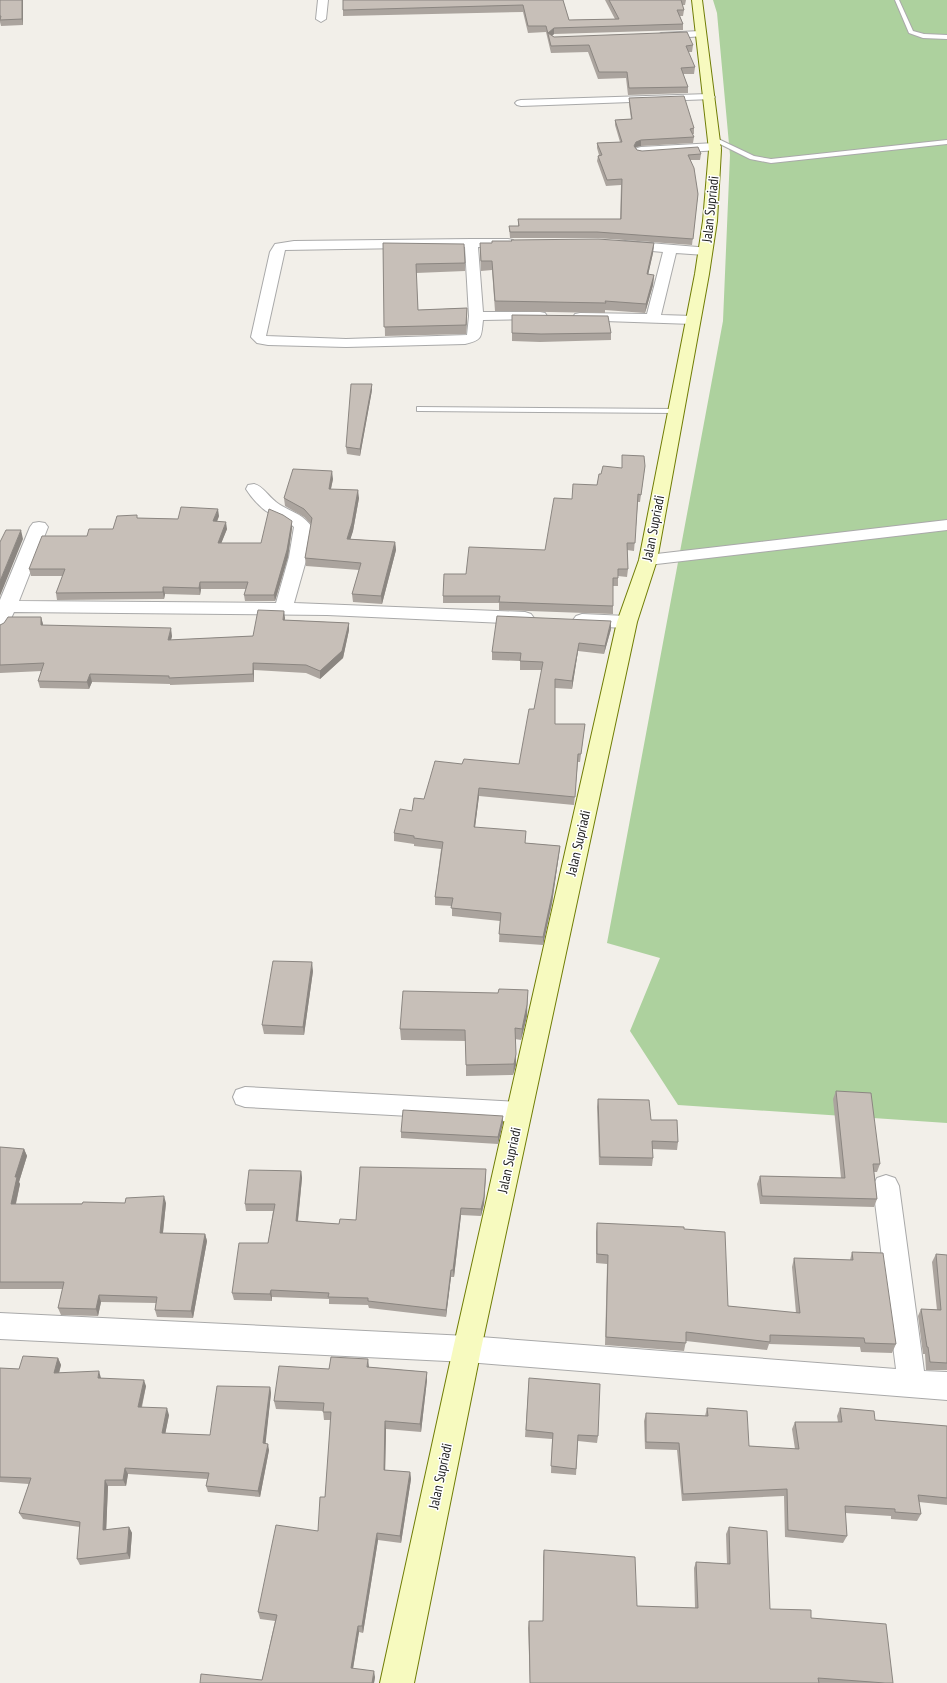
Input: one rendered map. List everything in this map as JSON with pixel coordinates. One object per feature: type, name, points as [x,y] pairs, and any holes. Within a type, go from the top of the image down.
[{"type":"main road","name":"Jalan Supriadi","points":[[398,1683],[467,1349],[627,622],[648,560],[693,320],[710,221],[715,143],[696,0]]},
{"type":"street","points":[[320,19],[323,0]]},
{"type":"street","points":[[654,36],[700,34]]},
{"type":"street","points":[[521,103],[709,98]]},
{"type":"street","points":[[641,150],[715,143]]},
{"type":"street","points":[[471,243],[476,316],[474,336],[465,340],[346,343],[268,341],[262,340],[258,337],[277,252],[280,248],[294,245],[471,243],[523,243]]},
{"type":"street","points":[[611,244],[705,252]]},
{"type":"street","points":[[653,319],[670,249]]},
{"type":"street","points":[[476,316],[560,316],[693,320]]},
{"type":"street","points":[[254,489],[269,504],[294,518],[303,527],[298,557],[284,608]]},
{"type":"street","points":[[648,560],[947,525]]},
{"type":"street","points":[[0,625],[4,606],[39,527]]},
{"type":"street","points":[[4,606],[284,608],[540,618]]},
{"type":"street","points":[[564,620],[627,622]]},
{"type":"street","points":[[245,1097],[519,1112]]},
{"type":"street","points":[[886,1186],[912,1383]]},
{"type":"street","points":[[0,1326],[467,1349],[947,1386]]},
{"type":"lane","points":[[897,0],[911,32],[923,36],[947,37]]},
{"type":"lane","points":[[715,143],[752,158],[771,161],[947,142]]},
{"type":"lane","points":[[420,409],[676,411]]},
{"type":"green space","points":[[713,0],[947,0],[947,1123],[678,1105],[630,1031],[660,958],[607,943],[723,321],[730,155],[717,13]]},
{"type":"building","points":[[0,0],[22,0],[22,19],[0,20]]},
{"type":"building","points":[[343,0],[563,0],[569,20],[619,19],[609,0],[681,0],[684,10],[677,10],[683,24],[554,28],[548,33],[554,37],[687,32],[693,45],[686,46],[695,67],[681,68],[688,87],[629,88],[627,72],[599,72],[589,45],[551,46],[546,26],[528,26],[523,5],[343,10]]},
{"type":"building","points":[[684,96],[694,128],[690,129],[694,137],[641,140],[636,142],[634,146],[637,150],[642,151],[698,147],[701,154],[688,155],[694,168],[698,194],[693,239],[597,232],[510,232],[509,226],[519,226],[518,219],[621,219],[622,179],[607,180],[598,156],[602,155],[597,143],[622,142],[615,120],[632,119],[629,98]]},
{"type":"building","points":[[598,239],[654,243],[647,274],[654,275],[646,304],[605,301],[606,303],[495,301],[492,261],[481,261],[480,243],[492,243],[492,241],[512,241],[511,240]]},
{"type":"building","points":[[383,243],[464,244],[465,263],[416,264],[418,310],[467,308],[466,325],[384,327]]},
{"type":"building","points":[[512,315],[608,316],[611,333],[512,333]]},
{"type":"building","points":[[351,384],[372,384],[360,449],[346,447]]},
{"type":"building","points":[[622,455],[644,456],[645,466],[641,495],[638,494],[635,543],[627,543],[628,569],[618,569],[618,578],[613,578],[613,606],[499,602],[500,596],[443,596],[444,574],[466,574],[469,547],[545,550],[554,498],[572,499],[573,484],[597,485],[599,474],[601,474],[603,466],[622,468]]},
{"type":"building","points":[[293,469],[332,471],[329,489],[358,490],[352,523],[347,539],[395,542],[381,596],[352,594],[361,563],[305,558],[312,518],[304,509],[284,498]]},
{"type":"building","points":[[181,507],[218,509],[213,521],[226,522],[218,543],[261,543],[269,509],[292,521],[287,550],[274,595],[244,595],[248,582],[200,582],[199,588],[163,587],[163,592],[56,593],[65,569],[29,569],[42,536],[87,536],[89,529],[113,529],[117,516],[137,515],[137,518],[178,519]]},
{"type":"building","points":[[6,530],[21,530],[0,581],[0,542]]},
{"type":"building","points":[[258,610],[284,611],[283,620],[349,623],[342,651],[320,671],[306,665],[253,663],[253,674],[169,678],[169,676],[90,674],[87,682],[38,681],[44,663],[0,665],[0,625],[4,623],[8,617],[41,617],[41,625],[171,628],[168,640],[253,636]]},
{"type":"building","points":[[497,616],[611,621],[605,646],[579,643],[572,681],[555,679],[555,724],[585,724],[581,754],[578,754],[575,797],[479,788],[474,827],[526,831],[525,843],[560,846],[543,937],[499,934],[501,913],[451,908],[453,898],[435,897],[443,842],[414,838],[414,836],[394,833],[400,809],[412,811],[414,798],[424,799],[435,761],[462,764],[464,759],[519,764],[529,709],[534,709],[543,662],[520,661],[521,653],[492,652]]},
{"type":"building","points":[[273,961],[312,962],[303,1027],[262,1025]]},
{"type":"building","points":[[499,989],[528,990],[527,1005],[522,1029],[515,1028],[516,1054],[514,1064],[466,1065],[465,1030],[400,1029],[403,991],[498,993]]},
{"type":"building","points":[[836,1091],[871,1093],[880,1164],[873,1164],[877,1199],[762,1196],[760,1176],[845,1178]]},
{"type":"building","points":[[598,1099],[649,1100],[651,1120],[677,1120],[678,1142],[652,1141],[653,1158],[600,1157]]},
{"type":"building","points":[[403,1110],[503,1116],[498,1137],[401,1132]]},
{"type":"building","points":[[0,1147],[24,1149],[15,1177],[17,1177],[11,1204],[82,1204],[83,1202],[125,1203],[126,1198],[164,1196],[160,1233],[205,1234],[191,1311],[155,1310],[157,1297],[99,1295],[96,1309],[58,1308],[64,1282],[0,1282]]},
{"type":"building","points":[[360,1167],[486,1169],[484,1197],[481,1209],[461,1208],[446,1310],[368,1301],[368,1298],[328,1297],[329,1293],[271,1290],[270,1294],[232,1293],[239,1243],[268,1243],[275,1204],[245,1204],[249,1170],[301,1171],[296,1221],[339,1224],[340,1219],[356,1220]]},
{"type":"building","points":[[597,1223],[684,1227],[684,1229],[725,1232],[728,1306],[800,1313],[794,1258],[853,1260],[852,1252],[883,1253],[896,1344],[865,1343],[864,1338],[770,1335],[770,1342],[686,1332],[686,1343],[606,1337],[608,1255],[597,1254]]},
{"type":"building","points":[[936,1254],[947,1255],[947,1363],[930,1362],[921,1309],[941,1310]]},
{"type":"building","points":[[23,1356],[58,1358],[54,1373],[99,1371],[98,1378],[144,1380],[138,1407],[167,1408],[162,1433],[210,1435],[217,1386],[270,1387],[263,1443],[268,1444],[258,1491],[206,1486],[209,1473],[125,1468],[123,1480],[105,1480],[103,1530],[129,1527],[127,1553],[77,1559],[80,1522],[19,1513],[31,1478],[0,1477],[0,1368],[19,1369]]},
{"type":"building","points":[[331,1357],[368,1359],[367,1367],[427,1372],[420,1424],[385,1421],[384,1470],[410,1472],[400,1536],[377,1533],[362,1626],[358,1626],[351,1668],[374,1671],[372,1683],[200,1683],[201,1674],[262,1680],[277,1615],[258,1612],[276,1525],[318,1531],[320,1497],[325,1497],[331,1412],[323,1412],[324,1403],[274,1401],[279,1366],[329,1369]]},
{"type":"building","points":[[529,1378],[600,1384],[598,1436],[578,1435],[576,1469],[551,1466],[553,1433],[526,1430]]},
{"type":"building","points":[[707,1408],[747,1411],[749,1446],[799,1449],[795,1422],[842,1422],[840,1408],[874,1411],[875,1420],[947,1426],[947,1498],[918,1495],[921,1514],[895,1512],[895,1509],[845,1506],[847,1536],[788,1530],[787,1489],[683,1494],[679,1443],[646,1442],[646,1413],[708,1416]]},
{"type":"building","points":[[729,1527],[767,1531],[770,1609],[811,1610],[811,1618],[886,1624],[893,1683],[818,1678],[819,1683],[530,1683],[529,1621],[543,1621],[544,1550],[635,1557],[637,1606],[698,1608],[696,1562],[730,1564]]}]
